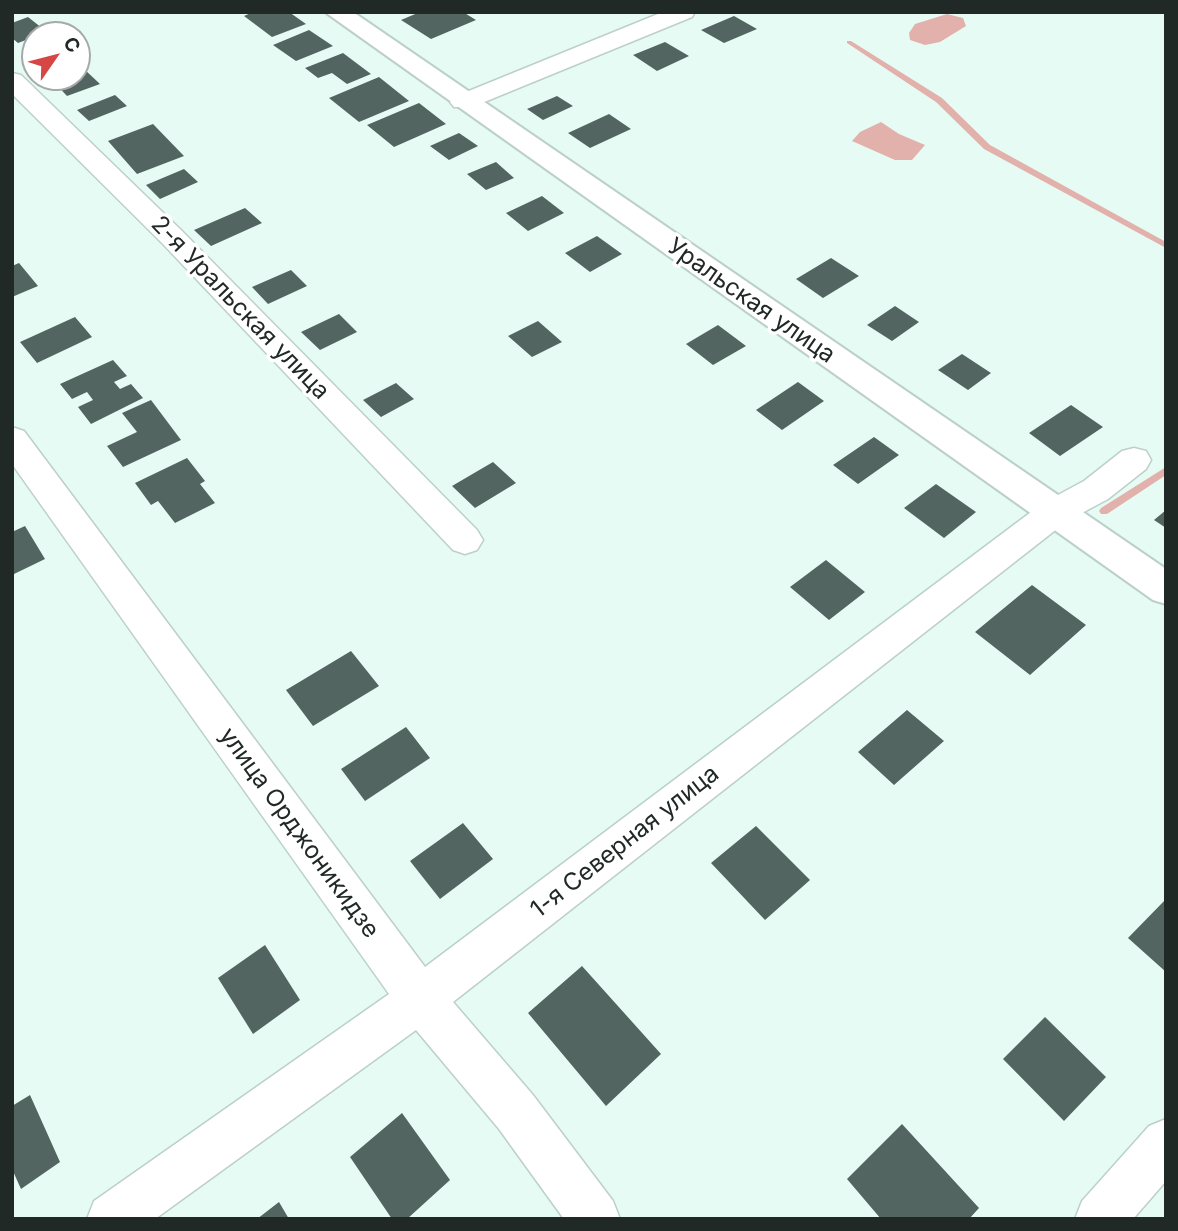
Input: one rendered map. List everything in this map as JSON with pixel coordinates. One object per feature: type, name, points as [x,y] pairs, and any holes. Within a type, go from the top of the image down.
[{"type":"main road","name":"Уральская улица","points":[[337,12],[1166,589]]},
{"type":"street","points":[[463,102],[684,12]]},
{"type":"street","name":"2-я Уральская улица","points":[[12,80],[172,237],[465,540]]},
{"type":"street","name":"улица Орджоникидзе","points":[[12,439],[420,999],[516,1112],[596,1219]]},
{"type":"street","name":"1-я Северная улица","points":[[112,1219],[420,999],[1055,512],[1096,490],[1134,460]]},
{"type":"street","points":[[1100,1219],[1166,1143]]},
{"type":"shaded area","points":[[947,14],[963,18],[966,26],[940,42],[925,45],[910,40],[909,33],[915,24]]},
{"type":"shaded area","points":[[881,122],[899,134],[925,145],[912,160],[895,160],[852,141],[860,132]]},
{"type":"building","points":[[253,12],[289,12],[306,24],[272,37],[244,16]]},
{"type":"building","points":[[420,12],[463,12],[476,20],[431,39],[401,20]]},
{"type":"building","points":[[734,16],[757,29],[724,43],[701,30]]},
{"type":"building","points":[[28,17],[33,21],[21,21],[21,42],[18,43],[12,38],[12,23]]},
{"type":"building","points":[[309,30],[333,46],[296,61],[273,45]]},
{"type":"building","points":[[665,42],[689,56],[657,71],[633,55]]},
{"type":"building","points":[[343,53],[371,74],[347,84],[332,73],[318,78],[305,68]]},
{"type":"building","points":[[91,76],[100,84],[91,87]]},
{"type":"building","points":[[379,77],[409,101],[359,122],[329,98]]},
{"type":"building","points":[[62,91],[81,91],[67,96]]},
{"type":"building","points":[[115,95],[127,106],[89,121],[77,110]]},
{"type":"building","points":[[557,96],[573,106],[543,120],[527,109]]},
{"type":"building","points":[[419,103],[446,124],[394,147],[367,125]]},
{"type":"building","points":[[609,114],[631,129],[590,148],[568,133]]},
{"type":"building","points":[[153,124],[184,156],[137,174],[108,141]]},
{"type":"building","points":[[459,133],[478,146],[449,160],[430,146]]},
{"type":"building","points":[[496,162],[514,178],[486,190],[467,174]]},
{"type":"building","points":[[184,169],[198,182],[160,199],[146,185]]},
{"type":"building","points":[[542,196],[564,213],[528,231],[506,213]]},
{"type":"building","points":[[245,208],[262,223],[211,246],[194,230]]},
{"type":"building","points":[[597,236],[622,254],[590,272],[565,253]]},
{"type":"building","points":[[831,258],[859,276],[823,298],[796,279]]},
{"type":"building","points":[[19,263],[38,286],[12,297],[12,266]]},
{"type":"building","points":[[291,270],[307,286],[268,304],[252,287]]},
{"type":"building","points":[[895,306],[919,322],[892,341],[867,325]]},
{"type":"building","points":[[339,314],[357,332],[320,350],[301,332]]},
{"type":"building","points":[[75,317],[92,337],[37,363],[20,342]]},
{"type":"building","points":[[538,321],[562,342],[532,357],[508,336]]},
{"type":"building","points":[[718,325],[746,346],[713,365],[686,344]]},
{"type":"building","points":[[962,354],[991,373],[968,390],[938,370]]},
{"type":"building","points":[[113,360],[127,376],[114,382],[120,389],[131,384],[143,398],[91,424],[78,407],[93,400],[87,392],[72,399],[60,384]]},
{"type":"building","points":[[798,382],[824,401],[782,430],[756,410]]},
{"type":"building","points":[[396,383],[414,399],[381,417],[363,400]]},
{"type":"building","points":[[151,400],[181,440],[123,467],[107,446],[137,432],[122,413]]},
{"type":"building","points":[[1071,405],[1103,427],[1060,456],[1029,433]]},
{"type":"building","points":[[874,437],[899,455],[858,484],[833,465]]},
{"type":"building","points":[[187,458],[205,481],[200,484],[215,503],[175,523],[158,501],[151,505],[135,483]]},
{"type":"building","points":[[493,462],[516,483],[475,508],[452,486]]},
{"type":"building","points":[[936,484],[976,512],[944,538],[904,508]]},
{"type":"building","points":[[1166,510],[1166,528],[1154,520]]},
{"type":"building","points":[[25,526],[45,559],[12,575],[12,532]]},
{"type":"building","points":[[826,560],[865,592],[829,620],[790,587]]},
{"type":"building","points":[[1032,585],[1086,625],[1030,675],[975,632]]},
{"type":"building","points":[[351,651],[379,686],[313,726],[286,690]]},
{"type":"building","points":[[907,710],[944,741],[894,785],[858,752]]},
{"type":"building","points":[[406,727],[430,758],[365,801],[341,769]]},
{"type":"building","points":[[463,823],[493,859],[440,899],[410,861]]},
{"type":"building","points":[[756,826],[810,880],[765,920],[711,863]]},
{"type":"building","points":[[1166,899],[1166,972],[1128,938]]},
{"type":"building","points":[[265,945],[300,1000],[253,1034],[218,978]]},
{"type":"building","points":[[582,966],[661,1054],[606,1106],[528,1013]]},
{"type":"building","points":[[1045,1017],[1106,1077],[1064,1121],[1003,1059]]},
{"type":"building","points":[[30,1095],[60,1162],[21,1189],[12,1169],[12,1106]]},
{"type":"building","points":[[402,1113],[450,1180],[407,1219],[392,1219],[350,1157]]},
{"type":"building","points":[[902,1124],[979,1208],[969,1219],[881,1219],[847,1179]]},
{"type":"building","points":[[279,1202],[289,1219],[257,1219]]},
{"type":"waterway","points":[[849,42],[939,100],[987,147],[1166,246]]},
{"type":"waterway","points":[[1104,511],[1166,470]]}]
